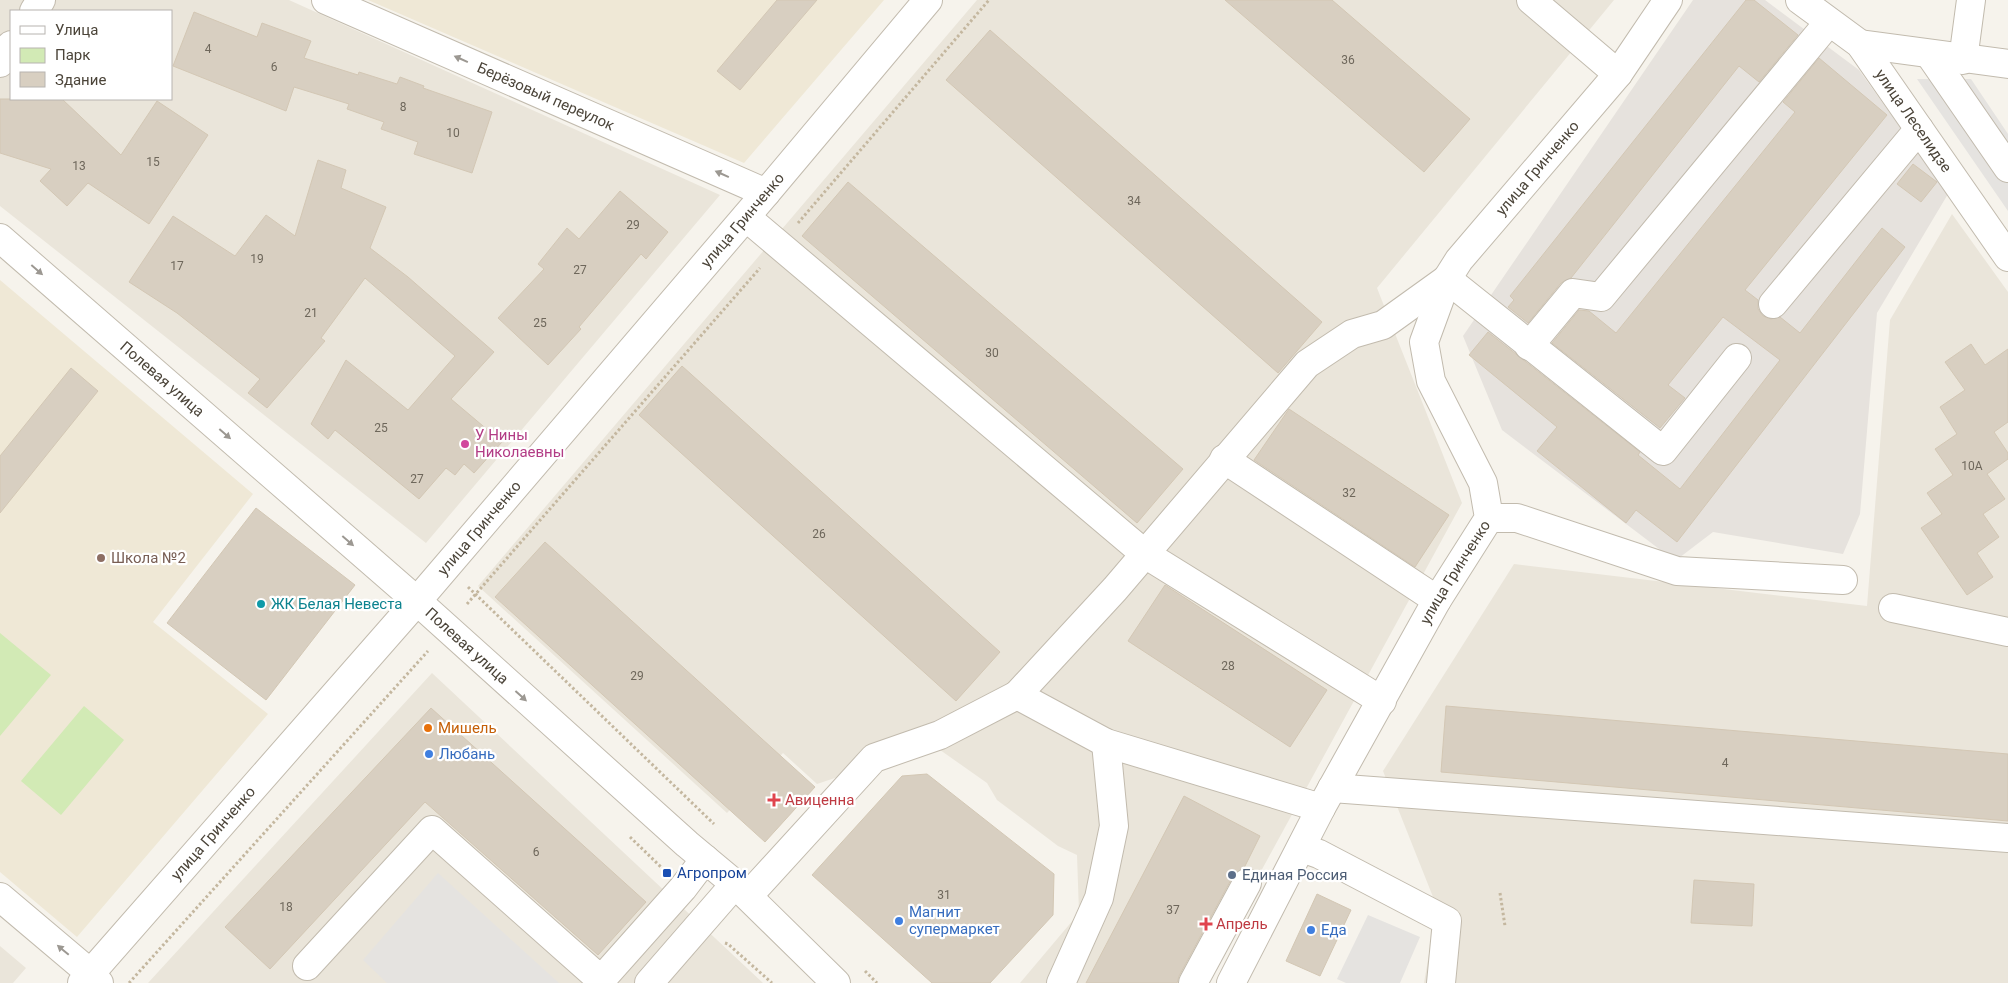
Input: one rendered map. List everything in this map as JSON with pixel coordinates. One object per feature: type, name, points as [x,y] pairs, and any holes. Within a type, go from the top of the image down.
[{"type":"street","name":"Берёзовый переулок","points":[[326,0],[766,193]]},
{"type":"street","name":"улица Гринченко","points":[[90,980],[746,217],[928,0]]},
{"type":"street","points":[[1531,0],[1618,74]]},
{"type":"street","name":"улица Гринченко","points":[[1231,983],[1326,798],[1437,600],[1489,518],[1483,483],[1432,381],[1424,342],[1447,279],[1459,260],[1618,74],[1668,0]]},
{"type":"street","name":"улица Леселидзе","points":[[1800,0],[1860,44],[2008,257]]},
{"type":"street","points":[[1963,60],[1971,0]]},
{"type":"street","points":[[1529,346],[1573,293],[1601,297],[1829,22]]},
{"type":"street","points":[[1860,44],[1963,60],[2008,64]]},
{"type":"street","points":[[0,63],[10,47]]},
{"type":"street","points":[[1930,55],[2008,168]]},
{"type":"street","points":[[1773,304],[1919,129]]},
{"type":"street","points":[[746,217],[1145,554],[1382,701]]},
{"type":"street","name":"Полевая улица","points":[[0,238],[417,601],[741,890],[836,983]]},
{"type":"street","points":[[648,983],[874,758],[940,735],[1017,695],[1145,554],[1224,459],[1307,364],[1352,334],[1383,325],[1447,279],[1663,451],[1737,358]]},
{"type":"street","points":[[1224,459],[1437,600]]},
{"type":"street","points":[[1489,518],[1518,518],[1677,571],[1843,580]]},
{"type":"street","points":[[1894,608],[2008,632]]},
{"type":"street","points":[[1017,695],[1106,743],[1326,798],[2008,838]]},
{"type":"street","points":[[1061,983],[1099,898],[1114,826],[1106,743]]},
{"type":"street","points":[[307,966],[432,830],[601,980],[683,888],[705,859]]},
{"type":"street","points":[[1302,848],[1320,854],[1447,922],[1441,983]]},
{"type":"street","points":[[1193,983],[1247,882]]},
{"type":"street","points":[[0,897],[90,980]]},
{"type":"path","points":[[129,983],[432,647],[444,627],[477,594],[989,0]]},
{"type":"path","points":[[445,566],[477,594],[717,827]]},
{"type":"path","points":[[1500,894],[1504,926]]},
{"type":"path","points":[[863,969],[877,983]]},
{"type":"shaded area","points":[[0,0],[289,0],[720,195],[426,543],[0,206]]},
{"type":"shaded area","points":[[368,0],[884,0],[744,163]]},
{"type":"shaded area","points":[[977,0],[1614,0],[1377,288],[1462,503],[1200,983],[1020,983],[1079,913],[1077,855],[1058,846],[997,800],[987,783],[933,745],[817,784],[783,753],[727,813],[478,586]]},
{"type":"shaded area","points":[[1693,0],[1765,0],[1859,70],[1948,194],[1877,313],[1860,514],[1843,554],[1713,532],[1675,561],[1502,430],[1463,336]]},
{"type":"shaded area","points":[[1917,79],[1971,79],[2008,134],[2008,211]]},
{"type":"shaded area","points":[[1952,214],[2008,292],[2008,983],[1424,983],[1437,907],[1383,771],[1514,564],[1867,606],[1890,320]]},
{"type":"shaded area","name":"Школа №2","points":[[0,280],[253,494],[153,622],[268,714],[77,937],[0,872]]},
{"type":"shaded area","points":[[432,673],[763,983],[148,983]]},
{"type":"shaded area","points":[[438,873],[559,983],[387,983],[363,960]]},
{"type":"shaded area","points":[[1368,915],[1420,937],[1400,983],[1346,983],[1337,979]]},
{"type":"shaded area","points":[[0,946],[26,968],[13,983],[0,983]]},
{"type":"green space","points":[[0,633],[51,675],[0,736]]},
{"type":"green space","points":[[84,706],[124,740],[61,815],[21,781]]},
{"type":"building","points":[[777,0],[817,0],[740,90],[717,71]]},
{"type":"building","points":[[1225,0],[1332,0],[1470,119],[1424,172]]},
{"type":"building","points":[[1746,0],[1754,0],[1798,35],[1759,82],[1739,66],[1571,278],[1561,283],[1528,323],[1508,307],[1514,300],[1510,296]]},
{"type":"building","points":[[194,12],[257,37],[262,23],[311,41],[304,58],[358,75],[359,72],[397,84],[400,77],[424,86],[423,88],[492,112],[472,173],[414,154],[418,142],[381,129],[384,122],[347,109],[349,104],[294,87],[286,111],[173,66]]},
{"type":"building","points":[[990,30],[1322,322],[1278,373],[946,80]]},
{"type":"building","points":[[1819,58],[1887,115],[1745,290],[1758,300],[1758,309],[1763,316],[1771,319],[1780,317],[1800,333],[1882,228],[1905,247],[1677,542],[1636,510],[1626,523],[1537,451],[1557,427],[1469,355],[1488,332],[1640,452],[1638,455],[1680,489],[1780,360],[1723,317],[1668,385],[1685,398],[1660,428],[1552,343],[1579,310],[1589,311],[1616,333],[1795,112],[1783,102]]},
{"type":"building","points":[[0,99],[63,100],[121,155],[157,101],[208,135],[149,224],[88,183],[67,206],[40,181],[51,169],[0,153]]},
{"type":"building","points":[[318,160],[346,170],[341,188],[386,207],[370,248],[408,277],[494,352],[451,399],[502,442],[474,473],[464,464],[455,475],[446,468],[419,499],[335,430],[328,439],[311,424],[346,360],[408,410],[455,356],[365,278],[321,338],[325,341],[267,408],[248,393],[260,379],[177,313],[129,282],[173,216],[235,256],[266,215],[295,236]]},
{"type":"building","points":[[1913,164],[1937,182],[1921,202],[1897,184]]},
{"type":"building","points":[[848,182],[1183,469],[1137,523],[802,236]]},
{"type":"building","points":[[620,191],[668,232],[646,259],[641,254],[579,327],[581,329],[548,365],[498,318],[544,269],[538,264],[567,228],[579,239]]},
{"type":"building","points":[[1971,344],[1985,365],[2008,349],[2008,422],[1994,432],[2008,453],[2008,459],[1987,474],[2005,499],[1983,514],[1999,537],[1977,553],[1993,577],[1967,595],[1921,528],[1942,514],[1927,493],[1953,475],[1935,449],[1957,434],[1940,407],[1965,390],[1945,362]]},
{"type":"building","points":[[682,366],[1000,652],[956,701],[639,415]]},
{"type":"building","points":[[71,368],[98,391],[0,513],[0,456]]},
{"type":"building","points":[[1289,409],[1449,515],[1415,567],[1254,460]]},
{"type":"building","name":"ЖК Белая Невеста","points":[[256,508],[355,585],[266,700],[167,623]]},
{"type":"building","points":[[545,542],[815,787],[765,842],[495,597]]},
{"type":"building","points":[[1165,585],[1327,690],[1290,747],[1128,641]]},
{"type":"building","points":[[1446,706],[2008,754],[2008,821],[1441,772]]},
{"type":"building","points":[[431,708],[646,902],[598,955],[425,802],[270,969],[225,927]]},
{"type":"building","points":[[927,774],[1054,874],[1053,915],[990,983],[932,983],[812,875],[902,776]]},
{"type":"building","points":[[1184,796],[1260,836],[1244,868],[1233,876],[1177,983],[1086,983]]},
{"type":"building","points":[[1694,880],[1754,884],[1752,926],[1691,923]]},
{"type":"building","points":[[1317,894],[1351,910],[1320,976],[1286,961]]},
{"type":"place","name":"У Нины Николаевны","points":[[465,444]]},
{"type":"place","name":"Школа №2","points":[[101,558]]},
{"type":"place","name":"ЖК Белая Невеста","points":[[261,604]]},
{"type":"place","name":"Мишель","points":[[428,728]]},
{"type":"place","name":"Любань","points":[[429,754]]},
{"type":"place","name":"Авиценна","points":[[774,800]]},
{"type":"place","name":"Агропром","points":[[667,873]]},
{"type":"place","name":"Единая Россия","points":[[1232,875]]},
{"type":"place","name":"Магнит супермаркет","points":[[899,921]]},
{"type":"place","name":"Апрель","points":[[1206,924]]},
{"type":"place","name":"Еда","points":[[1311,930]]}]
